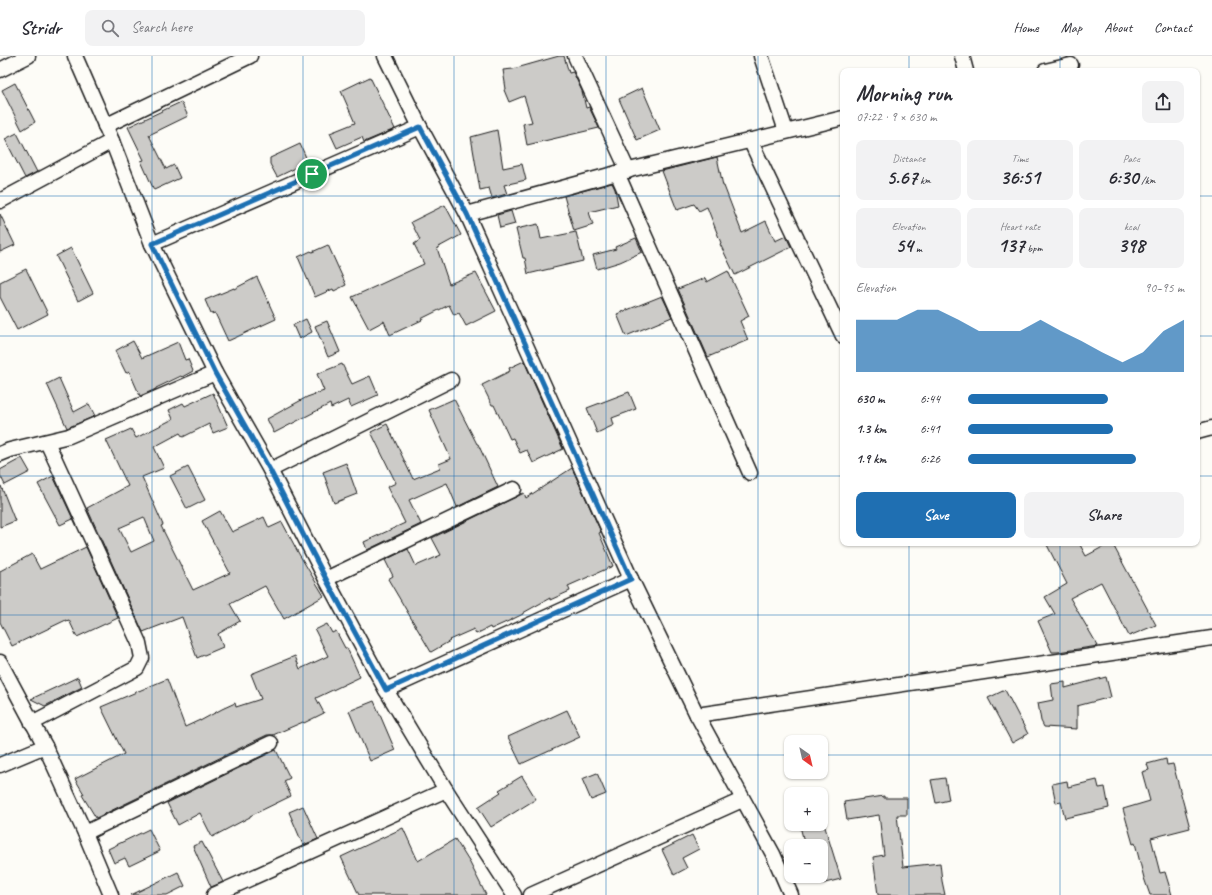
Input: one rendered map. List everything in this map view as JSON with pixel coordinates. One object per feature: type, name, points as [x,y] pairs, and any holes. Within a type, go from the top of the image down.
[{"type":"street","points":[[0,70],[28,56]]},
{"type":"street","points":[[75,56],[112,141],[152,244],[215,373],[270,470],[326,579],[386,690],[446,790],[514,895]]},
{"type":"street","points":[[105,126],[250,56]]},
{"type":"street","points":[[385,56],[420,127],[467,214],[631,579],[697,716],[773,854],[790,895]]},
{"type":"street","points":[[575,56],[750,473]]},
{"type":"street","points":[[761,56],[786,131]]},
{"type":"street","points":[[962,56],[965,68]]},
{"type":"street","points":[[1058,68],[1071,65]]},
{"type":"street","points":[[467,214],[623,172],[840,119]]},
{"type":"street","points":[[152,244],[420,127]]},
{"type":"street","points":[[750,140],[840,330]]},
{"type":"street","points":[[0,201],[112,141]]},
{"type":"street","points":[[0,454],[10,450],[69,436],[215,373]]},
{"type":"street","points":[[270,470],[452,380]]},
{"type":"street","points":[[1200,431],[1212,428]]},
{"type":"street","points":[[32,723],[137,668],[142,658],[139,643],[47,442]]},
{"type":"street","points":[[326,579],[514,489]]},
{"type":"street","points":[[386,690],[631,579]]},
{"type":"street","points":[[697,716],[1212,638]]},
{"type":"street","points":[[0,662],[44,746],[85,832],[111,895]]},
{"type":"street","points":[[85,832],[271,743]]},
{"type":"street","points":[[0,765],[44,746]]},
{"type":"street","points":[[214,895],[446,790]]},
{"type":"street","points":[[531,895],[742,800]]},
{"type":"building","points":[[559,56],[564,56],[569,73],[573,72],[582,91],[586,108],[589,107],[599,128],[527,145],[523,124],[532,122],[524,96],[509,102],[504,90],[506,89],[503,70],[513,69]]},
{"type":"building","points":[[370,77],[395,129],[364,142],[362,137],[337,148],[330,133],[355,123],[341,91]]},
{"type":"building","points":[[15,83],[35,122],[22,130],[2,90]]},
{"type":"building","points":[[642,88],[660,130],[637,140],[619,99]]},
{"type":"building","points":[[181,102],[188,116],[149,135],[166,169],[174,165],[180,178],[154,190],[141,161],[144,160],[128,127]]},
{"type":"building","points":[[497,130],[503,168],[522,164],[526,180],[504,185],[507,194],[492,198],[489,188],[480,190],[471,137]]},
{"type":"building","points":[[17,133],[37,172],[25,178],[5,139]]},
{"type":"building","points":[[300,144],[308,162],[277,177],[270,164],[270,158]]},
{"type":"building","points":[[717,157],[723,186],[742,233],[766,221],[775,241],[786,236],[791,247],[735,275],[720,244],[721,243],[707,207],[699,211],[694,204],[677,210],[662,171]]},
{"type":"building","points":[[612,183],[615,189],[618,205],[589,212],[593,225],[574,231],[564,196]]},
{"type":"building","points":[[445,205],[461,235],[437,248],[449,284],[476,273],[496,311],[466,326],[459,313],[454,315],[449,305],[390,335],[384,321],[369,329],[352,297],[424,264],[414,244],[420,240],[411,222]]},
{"type":"building","points":[[511,211],[515,224],[500,228],[497,215]]},
{"type":"building","points":[[0,214],[15,245],[0,252]]},
{"type":"building","points":[[538,224],[541,239],[576,232],[583,261],[528,274],[525,258],[523,258],[516,229]]},
{"type":"building","points":[[636,238],[642,252],[620,262],[597,269],[593,255],[616,249],[615,247]]},
{"type":"building","points":[[328,245],[346,285],[334,291],[333,289],[315,297],[298,257]]},
{"type":"building","points":[[71,248],[93,293],[78,301],[56,256]]},
{"type":"building","points":[[26,269],[48,314],[17,330],[0,297],[0,282]]},
{"type":"building","points":[[728,271],[749,316],[740,321],[748,340],[708,357],[678,289],[705,278],[707,282]]},
{"type":"building","points":[[257,277],[276,319],[228,341],[215,313],[211,314],[205,300],[234,289]]},
{"type":"building","points":[[662,296],[672,317],[626,336],[617,314]]},
{"type":"building","points":[[306,319],[312,332],[299,339],[293,325]]},
{"type":"building","points":[[327,321],[340,352],[328,357],[315,326]]},
{"type":"building","points":[[133,341],[142,358],[178,342],[185,360],[188,359],[193,371],[140,396],[129,371],[126,373],[115,351]]},
{"type":"building","points":[[524,361],[563,449],[533,463],[527,450],[520,453],[513,438],[510,439],[494,405],[492,405],[482,385],[510,371],[509,368]]},
{"type":"building","points":[[342,364],[352,384],[370,376],[378,395],[351,407],[348,400],[331,408],[330,404],[274,433],[267,419],[307,397],[324,391],[317,374]]},
{"type":"building","points":[[59,378],[74,412],[89,404],[95,416],[67,428],[47,384]]},
{"type":"building","points":[[629,392],[636,409],[612,418],[614,425],[597,433],[587,408]]},
{"type":"building","points":[[213,393],[228,427],[213,433],[209,424],[183,437],[180,433],[154,447],[164,468],[142,477],[163,525],[161,526],[193,590],[230,573],[202,521],[220,511],[232,532],[264,517],[269,528],[282,522],[324,596],[284,619],[265,586],[230,604],[240,621],[218,634],[223,647],[197,658],[182,617],[143,632],[87,508],[128,486],[106,440],[131,429],[136,438],[173,419],[169,410],[183,403],[185,406]],"holes":[[[144,517],[154,541],[131,552],[119,528]]]},
{"type":"building","points":[[454,399],[478,444],[498,487],[457,507],[447,483],[409,500],[421,524],[367,550],[364,542],[405,523],[387,487],[396,483],[371,432],[387,424],[413,479],[440,468],[439,464],[451,459],[429,410]]},
{"type":"building","points":[[22,458],[30,472],[5,485],[0,475],[0,470]]},
{"type":"building","points":[[346,463],[357,494],[334,503],[323,472]]},
{"type":"building","points":[[188,467],[205,500],[187,509],[170,476]]},
{"type":"building","points":[[572,468],[601,532],[599,533],[613,566],[568,586],[570,591],[550,600],[550,598],[511,620],[491,629],[490,627],[476,634],[474,629],[449,640],[450,641],[431,652],[388,579],[393,576],[385,560],[408,549],[416,566],[441,555],[432,538],[524,493],[526,498]]},
{"type":"building","points":[[53,476],[73,519],[60,525],[38,484]]},
{"type":"building","points":[[0,486],[15,521],[0,527]]},
{"type":"building","points":[[1048,546],[1081,546],[1086,556],[1104,546],[1114,546],[1156,625],[1129,636],[1101,582],[1070,598],[1098,646],[1052,652],[1038,621],[1055,614],[1045,597],[1067,584]]},
{"type":"building","points":[[86,547],[118,618],[77,637],[69,620],[66,620],[12,646],[0,622],[0,571],[32,554],[40,569]]},
{"type":"building","points":[[327,624],[332,633],[336,631],[345,648],[347,648],[360,677],[316,698],[324,713],[304,723],[303,722],[273,735],[267,735],[96,818],[82,795],[84,794],[75,779],[124,754],[101,707],[167,679],[185,727],[235,703],[236,707],[261,699],[251,674],[295,656],[300,669],[328,656],[315,630]]},
{"type":"building","points":[[78,677],[82,687],[45,706],[31,699]]},
{"type":"building","points":[[1106,677],[1111,697],[1077,706],[1077,729],[1044,727],[1041,721],[1038,703],[1053,700],[1051,684],[1065,682],[1065,688]]},
{"type":"building","points":[[1005,690],[1028,734],[1012,743],[988,698]]},
{"type":"building","points":[[374,701],[395,750],[370,761],[349,711]]},
{"type":"building","points":[[567,710],[580,737],[521,764],[508,737]]},
{"type":"building","points":[[276,750],[290,778],[284,781],[291,796],[212,837],[200,813],[178,825],[167,803]]},
{"type":"building","points":[[1166,759],[1167,765],[1173,764],[1190,828],[1151,838],[1160,873],[1165,872],[1172,895],[1150,895],[1135,843],[1133,844],[1123,809],[1150,801],[1142,772],[1149,770],[1147,764]]},
{"type":"building","points":[[597,773],[606,794],[591,800],[582,779]]},
{"type":"building","points":[[522,776],[536,799],[491,827],[478,807],[501,792],[499,790]]},
{"type":"building","points":[[945,778],[949,800],[936,803],[931,780]]},
{"type":"building","points":[[1097,780],[1099,788],[1105,787],[1109,808],[1065,818],[1061,802],[1056,803],[1052,784],[1067,781],[1068,787]]},
{"type":"building","points":[[884,796],[884,798],[907,798],[907,815],[897,815],[903,867],[940,863],[945,895],[878,895],[873,857],[884,855],[879,815],[847,820],[844,802]]},
{"type":"building","points":[[303,806],[318,839],[303,845],[289,812]]},
{"type":"building","points":[[403,828],[418,861],[455,839],[470,863],[486,895],[359,895],[341,857]]},
{"type":"building","points":[[149,829],[160,851],[129,866],[125,858],[114,863],[108,849]]},
{"type":"building","points":[[801,831],[826,831],[841,879],[828,882],[828,839],[803,839]]},
{"type":"building","points":[[692,835],[699,849],[682,858],[687,868],[674,875],[662,850]]},
{"type":"building","points":[[202,842],[223,882],[211,887],[193,846]]},
{"type":"building","points":[[178,872],[185,886],[167,895],[131,895]]},
{"type":"route","points":[[420,127],[467,214],[631,579],[386,690],[326,579],[270,470],[215,373],[152,244],[312,174],[420,127]]}]
